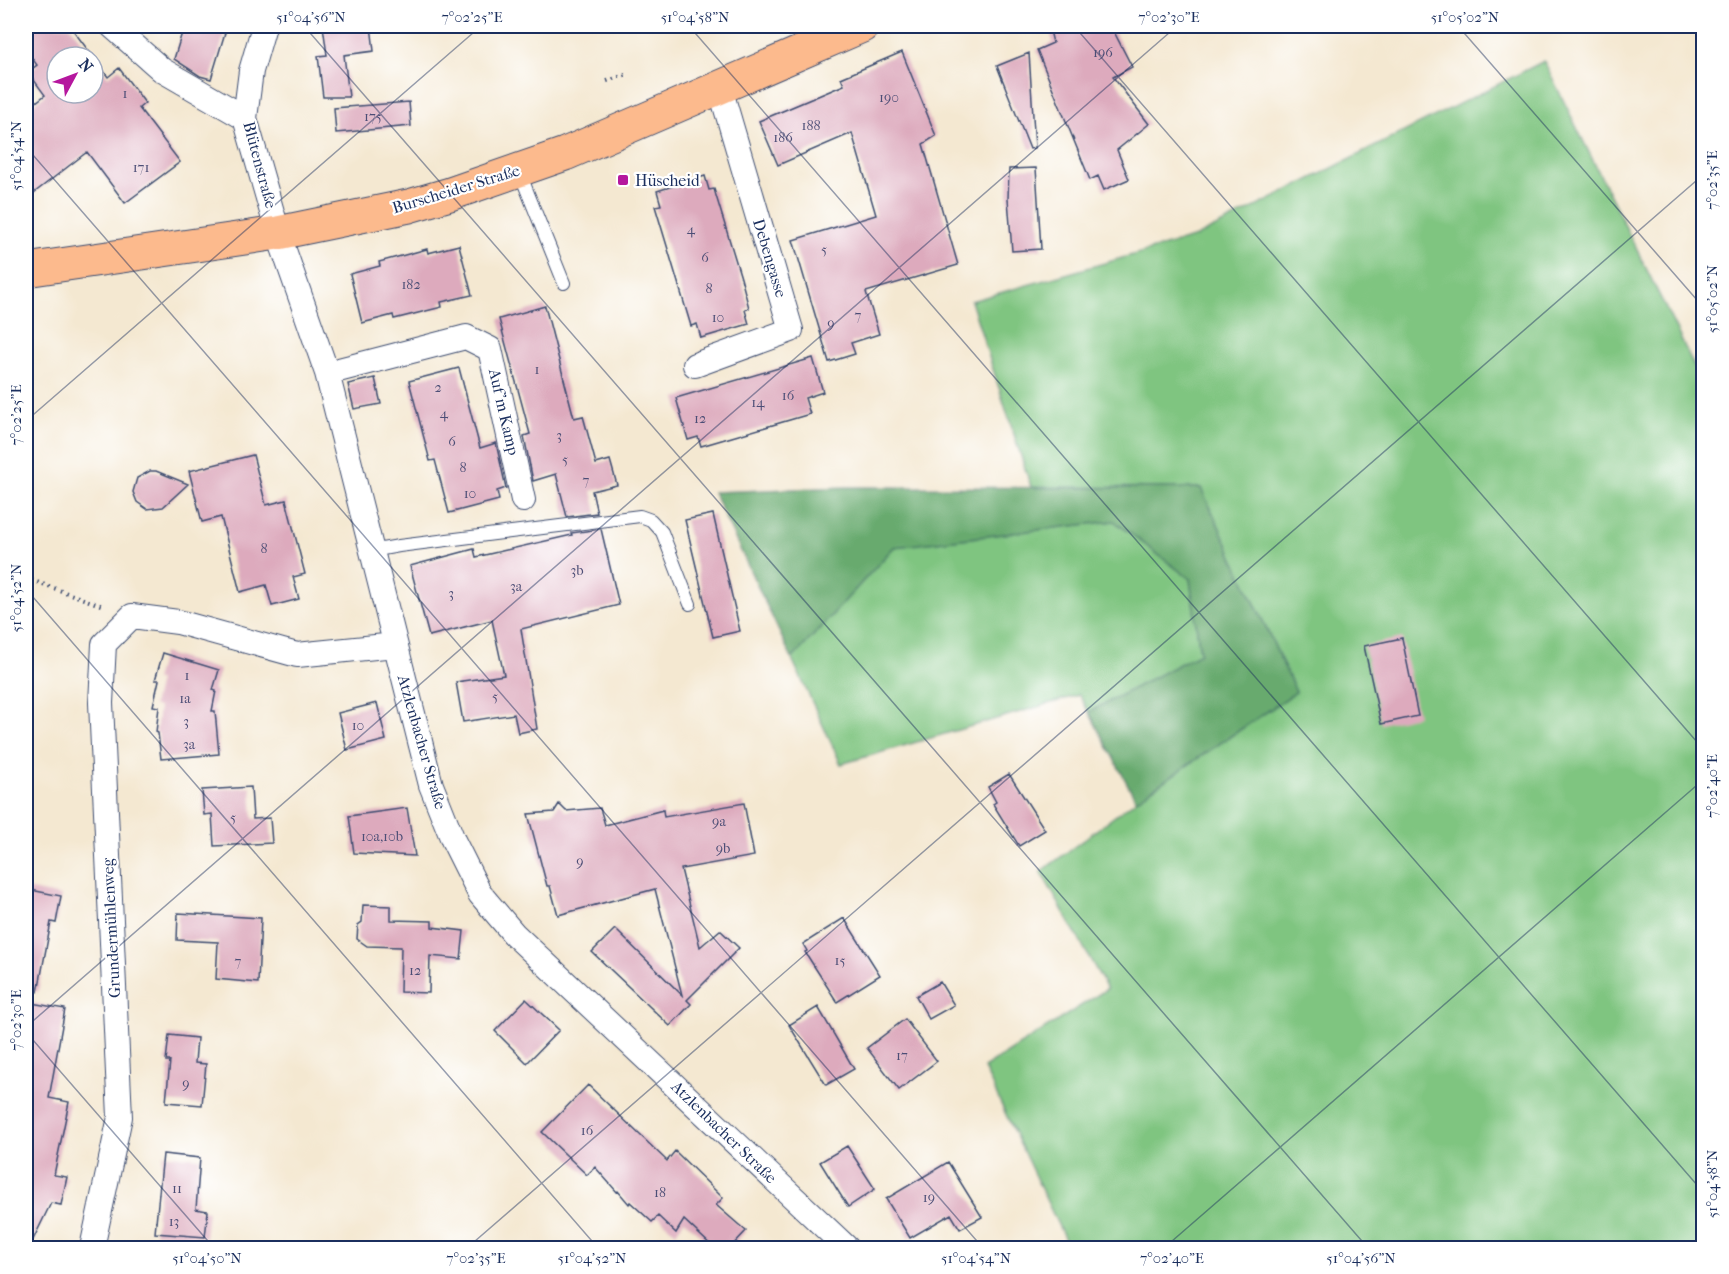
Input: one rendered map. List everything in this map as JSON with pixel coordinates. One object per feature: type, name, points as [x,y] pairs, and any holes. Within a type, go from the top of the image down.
[{"type":"main road","name":"Burscheider Straße","points":[[26,270],[278,233],[409,206],[565,154],[862,26]]},
{"type":"street","points":[[112,26],[162,70],[245,118]]},
{"type":"street","name":"Blütenstraße","points":[[264,26],[250,71],[245,118],[278,233]]},
{"type":"street","name":"Debengasse","points":[[694,364],[791,330],[720,88]]},
{"type":"street","name":"Atzlenbacher Straße","points":[[278,233],[327,373],[431,785],[453,840],[480,894],[514,934],[847,1248]]},
{"type":"street","name":"Auf'm Kamp","points":[[327,373],[466,337],[490,350],[523,500]]},
{"type":"street","points":[[132,616],[178,622],[297,655],[395,645]]},
{"type":"street","name":"Grundermühlenweg","points":[[92,1248],[120,1118],[101,703],[104,644],[132,616]]},
{"type":"lane","points":[[518,170],[564,283]]},
{"type":"lane","points":[[371,551],[640,516],[651,520],[662,531],[690,604]]},
{"type":"path","points":[[607,81],[628,74]]},
{"type":"path","points":[[26,578],[132,616]]},
{"type":"green space","points":[[1544,61],[1703,384],[1703,1248],[1069,1248],[984,1068],[1107,989],[1041,872],[1136,800],[1296,692],[1201,488],[1031,487],[971,301],[1196,237]]},
{"type":"green space","points":[[848,487],[1201,488],[1296,692],[1136,800],[1089,712],[1200,653],[1190,579],[1114,521],[894,547],[792,659],[713,492]]},
{"type":"green space","points":[[1114,521],[1190,579],[1200,654],[1089,712],[1079,695],[841,764],[792,659],[894,547]]},
{"type":"building","points":[[26,26],[70,26],[84,45],[45,45],[45,95],[28,72],[37,65],[26,50]]},
{"type":"building","points":[[184,26],[227,26],[211,79],[200,76],[174,59]]},
{"type":"building","points":[[323,26],[371,26],[374,51],[344,55],[349,97],[323,97],[318,56],[327,55]]},
{"type":"building","points":[[1049,26],[1111,26],[1132,67],[1113,77],[1149,124],[1117,150],[1129,179],[1104,190],[1098,176],[1090,180],[1037,50],[1053,43]]},
{"type":"building","points":[[902,52],[936,136],[923,144],[958,265],[866,292],[879,334],[851,343],[855,354],[829,362],[793,240],[876,215],[852,133],[778,165],[759,121],[844,85],[841,78]]},
{"type":"building","points":[[1029,53],[1035,148],[1030,149],[997,66]]},
{"type":"building","points":[[119,68],[145,103],[139,108],[180,162],[125,203],[87,152],[26,199],[26,110],[45,95],[45,105],[105,105],[105,73],[108,77]]},
{"type":"building","points":[[409,102],[411,126],[336,133],[334,108]]},
{"type":"building","points":[[1036,168],[1041,249],[1012,251],[1008,199],[1009,169]]},
{"type":"building","points":[[705,176],[709,190],[714,189],[741,278],[749,308],[745,310],[749,324],[701,338],[697,324],[691,326],[655,206],[661,205],[657,191]]},
{"type":"building","points":[[459,245],[472,295],[441,302],[442,307],[394,319],[393,315],[362,323],[350,274],[380,266],[379,262],[427,249],[428,253]]},
{"type":"building","points":[[545,306],[574,418],[583,416],[596,464],[610,460],[617,485],[592,491],[597,513],[567,517],[556,474],[533,481],[524,436],[530,434],[499,319]]},
{"type":"building","points":[[813,358],[823,392],[805,398],[810,414],[701,446],[698,437],[688,440],[676,398]]},
{"type":"building","points":[[459,368],[480,448],[496,443],[506,488],[497,491],[499,500],[449,513],[435,460],[430,461],[409,381]]},
{"type":"building","points":[[375,378],[381,404],[354,409],[348,384]]},
{"type":"building","points":[[253,455],[266,505],[286,500],[305,574],[293,577],[299,599],[272,606],[266,585],[240,592],[221,517],[202,522],[189,471]]},
{"type":"building","points":[[150,471],[156,471],[188,484],[163,507],[147,509],[137,502],[133,492],[137,478]]},
{"type":"building","points":[[713,514],[740,631],[713,637],[685,520]]},
{"type":"building","points":[[601,529],[619,605],[521,629],[537,729],[518,733],[514,714],[463,722],[456,682],[504,675],[492,620],[429,636],[410,566],[474,549],[476,557],[572,535],[571,533]]},
{"type":"building","points":[[1402,638],[1418,716],[1381,724],[1364,646]]},
{"type":"building","points":[[163,653],[219,670],[213,690],[216,691],[212,711],[215,711],[219,754],[161,759],[156,732],[159,707],[153,706],[159,680],[155,680]]},
{"type":"building","points":[[377,703],[386,740],[347,750],[338,713]]},
{"type":"building","points":[[1009,774],[1045,830],[1019,846],[993,804],[996,802],[988,787]]},
{"type":"building","points":[[251,787],[253,819],[270,818],[272,843],[214,846],[212,814],[204,815],[202,790]]},
{"type":"building","points":[[744,803],[754,856],[681,869],[700,947],[720,930],[739,948],[687,1000],[691,1004],[670,1026],[592,952],[615,929],[682,995],[655,889],[558,915],[550,886],[547,886],[528,814],[554,812],[559,804],[566,811],[600,808],[605,825],[663,810],[664,817]]},
{"type":"building","points":[[407,808],[415,856],[354,853],[349,816]]},
{"type":"building","points":[[26,889],[61,896],[56,923],[51,922],[38,992],[26,990]]},
{"type":"building","points":[[363,905],[391,906],[391,920],[432,921],[432,927],[464,931],[461,959],[430,956],[429,993],[400,992],[401,947],[367,946],[357,939],[358,925],[362,922]]},
{"type":"building","points":[[178,913],[261,918],[258,983],[216,979],[218,942],[177,940]]},
{"type":"building","points":[[844,918],[880,975],[837,1002],[805,952],[807,951],[803,944]]},
{"type":"building","points":[[940,982],[954,1005],[929,1019],[916,996]]},
{"type":"building","points":[[526,999],[559,1030],[527,1063],[495,1031]]},
{"type":"building","points":[[26,1002],[65,1009],[49,1098],[69,1102],[54,1175],[67,1177],[61,1205],[51,1203],[29,1248],[26,1248]]},
{"type":"building","points":[[818,1007],[854,1069],[826,1085],[789,1025]]},
{"type":"building","points":[[905,1019],[937,1061],[899,1090],[867,1048]]},
{"type":"building","points":[[169,1035],[197,1038],[195,1063],[206,1064],[202,1105],[166,1102],[170,1061],[166,1061]]},
{"type":"building","points":[[588,1085],[667,1161],[675,1151],[723,1198],[716,1205],[746,1231],[730,1248],[714,1248],[684,1220],[676,1233],[658,1216],[652,1222],[630,1202],[629,1204],[595,1167],[587,1175],[542,1132]]},
{"type":"building","points":[[847,1146],[875,1189],[848,1207],[820,1162]]},
{"type":"building","points":[[163,1154],[200,1158],[196,1209],[208,1211],[205,1237],[155,1233]]},
{"type":"building","points":[[948,1162],[982,1217],[960,1229],[951,1214],[910,1238],[886,1199]]},
{"type":"place","name":"Hüscheid","points":[[623,180]]}]
